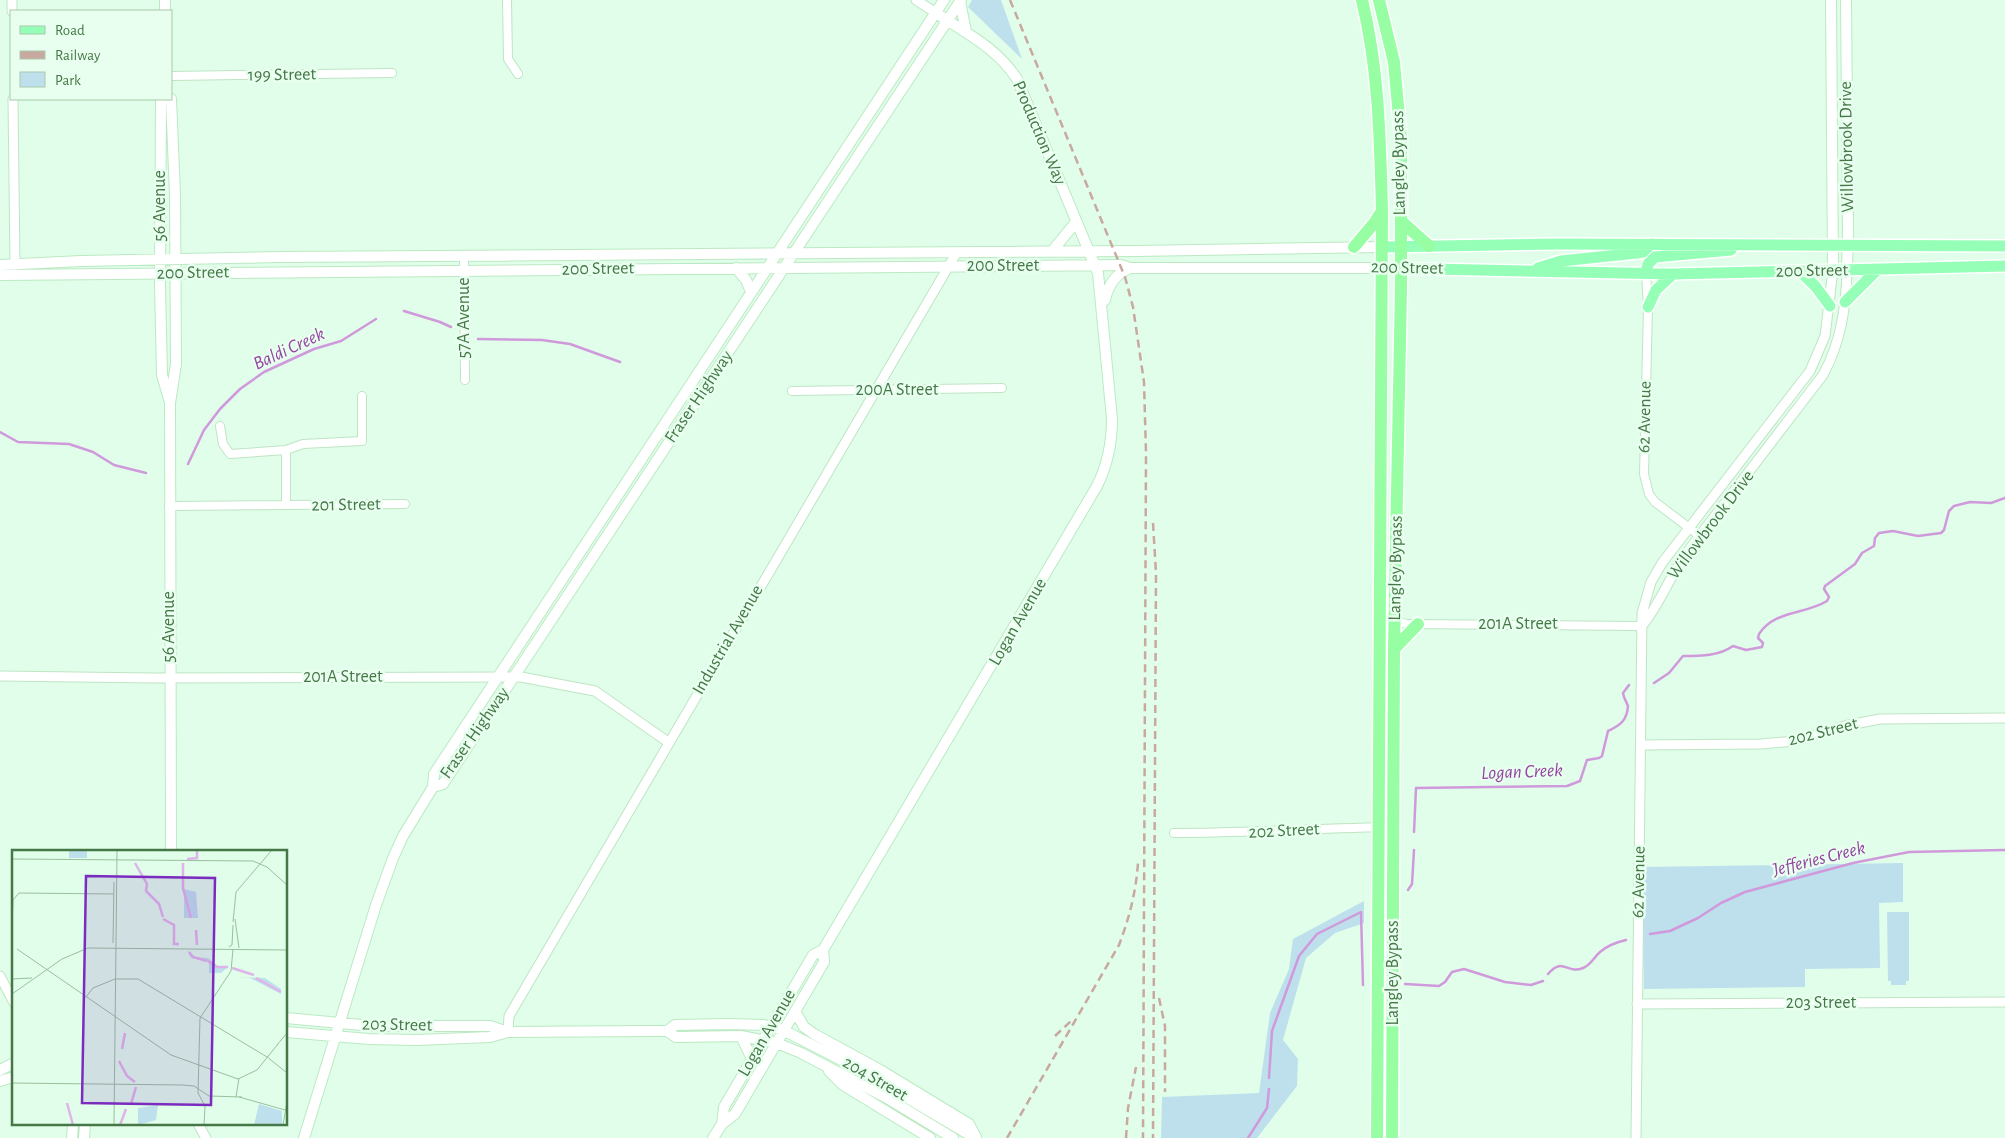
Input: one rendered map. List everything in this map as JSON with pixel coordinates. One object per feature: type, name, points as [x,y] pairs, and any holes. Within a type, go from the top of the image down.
[{"type":"highway","name":"Langley Bypass","points":[[1362,0],[1375,65],[1379,100],[1382,211],[1377,1138]]},
{"type":"highway","name":"Langley Bypass","points":[[1379,0],[1394,62],[1401,139],[1401,268],[1394,621],[1392,1138]]},
{"type":"highway","points":[[1354,247],[1382,211]]},
{"type":"highway","points":[[1401,221],[1429,246]]},
{"type":"highway","points":[[1380,609],[1394,621]]},
{"type":"highway","points":[[1394,649],[1418,624]]},
{"type":"main road","name":"Fraser Highway","points":[[304,1138],[376,905],[403,836],[433,787],[434,774],[944,0]]},
{"type":"main road","name":"Willowbrook Drive","points":[[1831,0],[1833,270]]},
{"type":"main road","name":"Willowbrook Drive","points":[[1846,0],[1847,270]]},
{"type":"main road","name":"Fraser Highway","points":[[433,787],[443,784],[960,1]]},
{"type":"main road","points":[[960,1],[966,32]]},
{"type":"main road","name":"Production Way","points":[[936,13],[997,54],[1017,79],[1076,222],[1096,265]]},
{"type":"main road","name":"56 Avenue","points":[[161,100],[160,273],[162,375],[170,403]]},
{"type":"main road","name":"56 Avenue","points":[[170,850],[170,403],[176,364],[174,172],[171,100]]},
{"type":"main road","points":[[160,162],[168,163],[174,172]]},
{"type":"main road","points":[[1053,250],[1076,222]]},
{"type":"main road","name":"200 Street","points":[[0,265],[160,259],[1090,251],[1401,246],[1651,244],[2005,246]]},
{"type":"main road","points":[[1527,271],[1560,261],[1643,252],[1651,244]]},
{"type":"main road","points":[[1646,273],[1648,264],[1655,257],[1713,253],[1762,245]]},
{"type":"main road","name":"200 Street","points":[[0,275],[1096,265],[1121,265],[1130,268],[1401,268],[1673,274],[2005,266]]},
{"type":"main road","name":"Logan Avenue","points":[[722,1124],[724,1107],[813,955],[823,950],[1103,475],[1112,440],[1112,418],[1099,277],[1096,265]]},
{"type":"main road","points":[[736,268],[746,280],[751,292]]},
{"type":"main road","points":[[1102,308],[1112,281],[1123,270],[1130,268]]},
{"type":"main road","points":[[1845,302],[1878,270]]},
{"type":"main road","points":[[1800,271],[1816,287],[1830,306]]},
{"type":"main road","points":[[1648,307],[1656,290],[1673,274]]},
{"type":"main road","name":"Logan Avenue","points":[[713,1138],[722,1124],[735,1114],[777,1043],[824,962],[823,950]]},
{"type":"main road","points":[[795,1011],[804,1027],[880,1070],[968,1124],[976,1138]]},
{"type":"main road","name":"203 Street","points":[[288,1018],[401,1026],[490,1026],[508,1032]]},
{"type":"main road","name":"203 Street","points":[[288,1032],[369,1039],[417,1040],[490,1036],[508,1032],[667,1031],[676,1025],[754,1024],[771,1027]]},
{"type":"main road","name":"204 Street","points":[[771,1027],[784,1030],[855,1067],[976,1138]]},
{"type":"main road","name":"203 Street","points":[[667,1031],[676,1037],[741,1036],[764,1039]]},
{"type":"main road","points":[[741,1036],[752,1059]]},
{"type":"main road","name":"204 Street","points":[[764,1039],[777,1043],[821,1064],[887,1098],[950,1136]]},
{"type":"main road","points":[[0,1070],[12,1064]]},
{"type":"main road","points":[[821,1064],[843,1085],[930,1138]]},
{"type":"street","points":[[507,0],[508,59],[518,74]]},
{"type":"street","name":"Production Way","points":[[916,0],[936,13]]},
{"type":"street","name":"199 Street","points":[[172,76],[392,73]]},
{"type":"street","points":[[13,100],[15,265]]},
{"type":"street","name":"Industrial Avenue","points":[[508,1032],[509,1016],[957,252]]},
{"type":"street","name":"57A Avenue","points":[[464,256],[465,380]]},
{"type":"street","name":"Willowbrook Drive","points":[[1642,626],[1642,613],[1651,582],[1662,562],[1803,382],[1821,347],[1830,306],[1833,270]]},
{"type":"street","name":"Willowbrook Drive","points":[[1642,626],[1657,606],[1674,571],[1820,381],[1830,362],[1838,340],[1845,302],[1847,270]]},
{"type":"street","name":"62 Avenue","points":[[1646,273],[1648,307],[1644,474],[1649,494],[1655,502],[1700,536]]},
{"type":"street","name":"200A Street","points":[[792,391],[1002,388]]},
{"type":"street","points":[[220,426],[223,444],[230,454],[286,450],[303,444],[362,441],[362,396]]},
{"type":"street","name":"201 Street","points":[[286,450],[286,505]]},
{"type":"street","name":"201 Street","points":[[169,506],[405,504]]},
{"type":"street","name":"201A Street","points":[[1394,621],[1418,624],[1642,626]]},
{"type":"street","name":"62 Avenue","points":[[1636,1138],[1642,626]]},
{"type":"street","name":"201A Street","points":[[0,676],[514,678],[561,683],[595,691],[668,742]]},
{"type":"street","name":"202 Street","points":[[1641,745],[1762,744],[1794,741],[1844,726],[1880,719],[2005,718]]},
{"type":"street","name":"202 Street","points":[[1174,833],[1245,833],[1291,829],[1394,827]]},
{"type":"street","points":[[0,976],[12,999]]},
{"type":"street","name":"203 Street","points":[[1637,1004],[2005,1002]]},
{"type":"street","points":[[199,1126],[206,1138]]},
{"type":"green space","points":[[972,0],[1001,0],[1022,59],[968,7]]},
{"type":"green space","points":[[1903,863],[1903,902],[1879,903],[1880,968],[1805,969],[1805,987],[1644,989],[1642,867]]},
{"type":"green space","points":[[1364,901],[1364,923],[1335,933],[1306,958],[1283,1040],[1298,1059],[1297,1086],[1257,1138],[1161,1138],[1162,1097],[1259,1093],[1270,1013],[1289,969],[1293,939]]},
{"type":"green space","points":[[1887,912],[1909,912],[1909,981],[1906,981],[1906,985],[1891,985],[1891,981],[1888,981]]},
{"type":"waterway","name":"Baldi Creek","points":[[404,311],[451,327]]},
{"type":"waterway","name":"Baldi Creek","points":[[188,464],[204,430],[220,409],[240,389],[264,372],[314,349],[341,341],[376,319]]},
{"type":"waterway","name":"Baldi Creek","points":[[478,339],[542,340],[570,344],[620,362]]},
{"type":"waterway","name":"Baldi Creek","points":[[0,432],[18,442],[69,444],[93,452],[114,465],[146,473]]},
{"type":"waterway","points":[[1654,683],[1669,673],[1683,656],[1716,654],[1733,646],[1746,650],[1762,647],[1763,643],[1758,638],[1759,634],[1773,621],[1827,601],[1829,597],[1824,589],[1825,586],[1855,564],[1862,553],[1874,546],[1875,538],[1879,533],[1893,531],[1918,536],[1941,533],[1944,530],[1949,511],[1954,506],[1970,502],[1991,503],[2005,498]]},
{"type":"waterway","name":"Logan Creek","points":[[1414,832],[1416,788],[1567,786],[1580,781],[1587,760],[1602,756],[1608,731],[1620,724],[1625,718],[1628,706],[1623,693],[1629,685]]},
{"type":"waterway","name":"Logan Creek","points":[[1408,890],[1412,884],[1414,850]]},
{"type":"waterway","name":"Jefferies Creek","points":[[1650,934],[1670,931],[1745,892],[1853,863],[1909,852],[2005,850]]},
{"type":"waterway","name":"Logan Creek","points":[[1269,1078],[1272,1031],[1299,956],[1317,934],[1361,912],[1363,985]]},
{"type":"waterway","name":"Jefferies Creek","points":[[1548,974],[1558,966],[1578,970],[1583,968],[1606,948],[1626,940]]},
{"type":"waterway","name":"Jefferies Creek","points":[[1405,984],[1439,986],[1445,982],[1452,972],[1464,969],[1505,982],[1531,985],[1543,981]]},
{"type":"waterway","name":"Logan Creek","points":[[1248,1138],[1267,1108],[1269,1089]]},
{"type":"railway","points":[[1010,0],[1125,277],[1133,307],[1144,382],[1146,453],[1143,1138]]},
{"type":"railway","points":[[1153,523],[1156,573],[1153,1138]]},
{"type":"railway","points":[[1007,1138],[1119,945],[1132,905],[1138,863]]},
{"type":"railway","points":[[1159,998],[1165,1026],[1165,1092]]},
{"type":"railway","points":[[1055,1036],[1071,1021]]},
{"type":"railway","points":[[1126,1138],[1128,1108],[1136,1067]]}]
